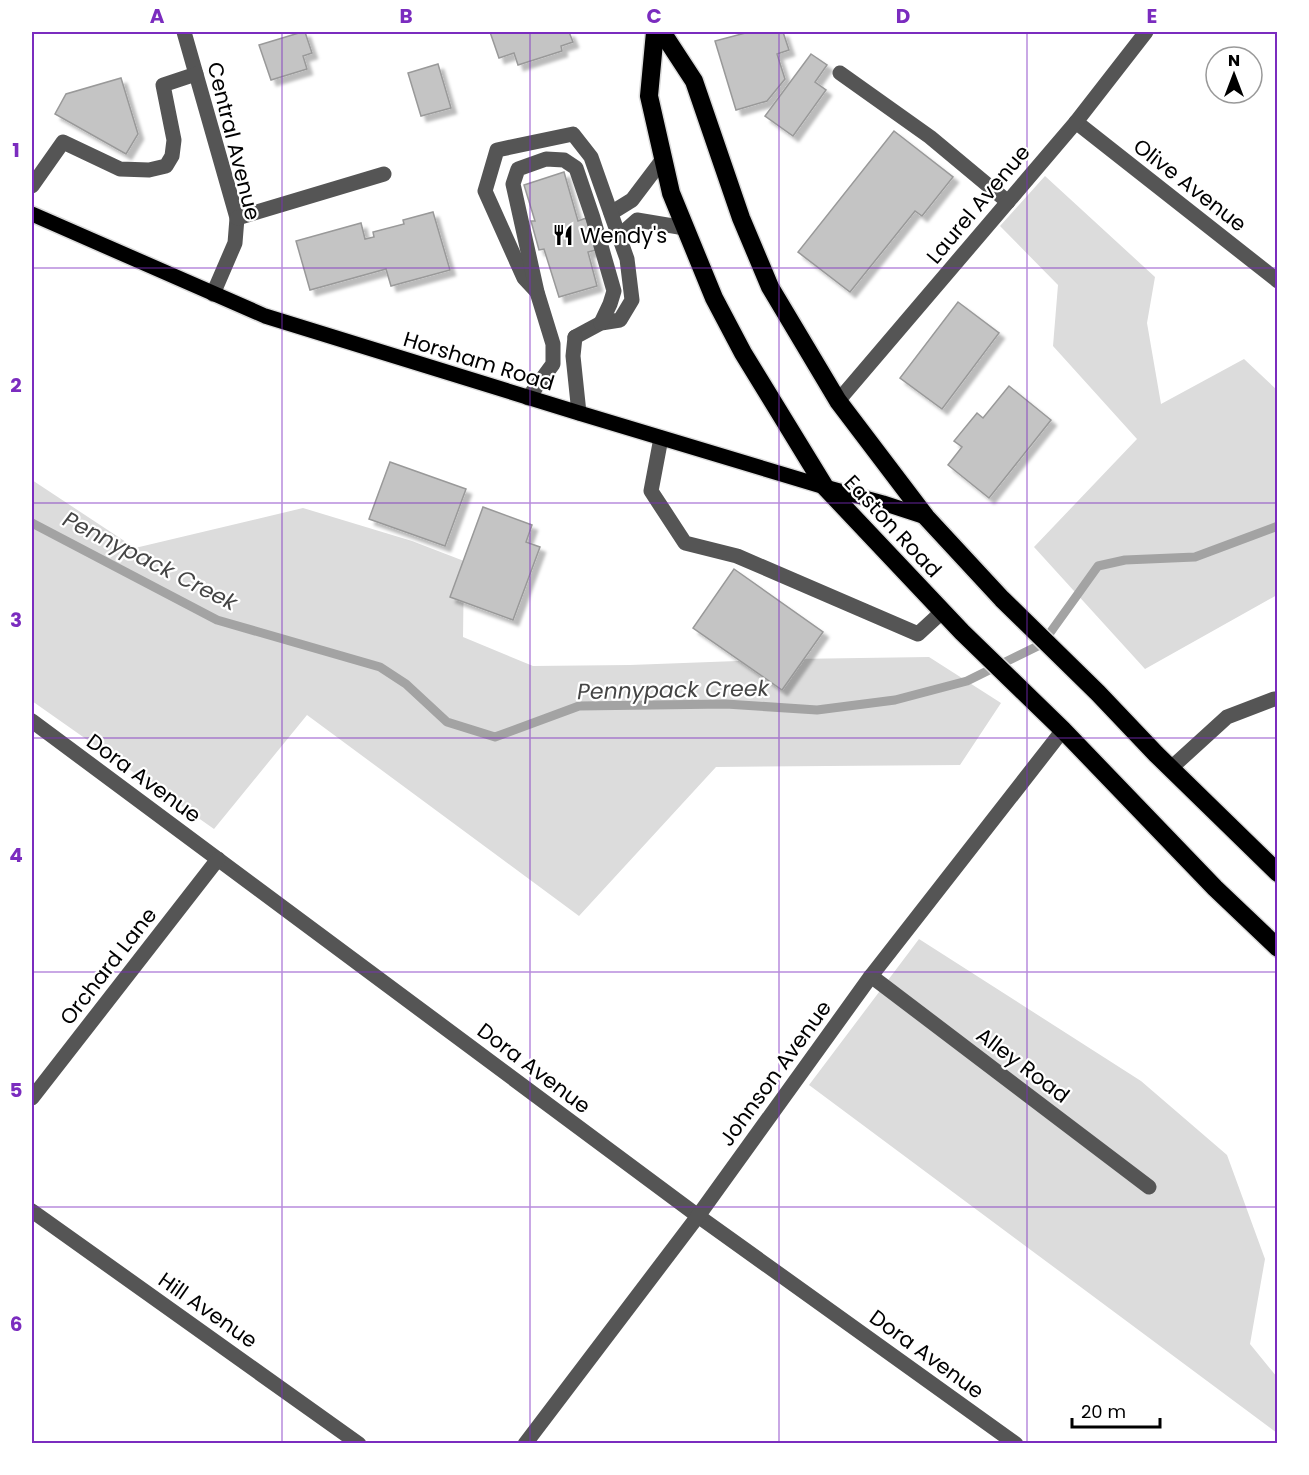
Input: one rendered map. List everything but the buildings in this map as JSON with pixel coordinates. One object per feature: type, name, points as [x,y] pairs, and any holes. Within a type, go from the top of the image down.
[{"type":"highway","name":"Easton Road","points":[[655,32],[649,96],[671,193],[714,298],[743,353],[825,487],[962,632],[1063,730],[1215,888],[1278,948]]},
{"type":"highway","name":"Easton Road","points":[[662,32],[694,81],[741,219],[770,287],[838,401],[926,517],[1002,598],[1278,873]]},
{"type":"main road","name":"Horsham Road","points":[[32,214],[265,316],[528,398],[825,487],[883,502],[926,517]]},
{"type":"street","name":"Central Avenue","points":[[184,32],[237,218],[236,243],[213,294]]},
{"type":"street","name":"Laurel Avenue","points":[[838,401],[1076,122],[1146,32]]},
{"type":"street","points":[[840,73],[930,137],[1008,202]]},
{"type":"street","points":[[32,186],[63,142],[120,169],[149,170],[166,166],[172,156],[174,140],[163,85],[196,74]]},
{"type":"street","name":"Olive Avenue","points":[[1076,122],[1278,281]]},
{"type":"street","points":[[537,292],[524,278],[485,191],[497,150],[573,134],[591,157],[611,213],[627,259],[632,300],[620,320],[601,323],[575,337]]},
{"type":"street","points":[[528,398],[553,364],[553,344],[537,292],[513,184],[518,169],[546,159],[564,160],[576,168],[614,291],[601,323]]},
{"type":"street","points":[[611,213],[632,200],[663,159]]},
{"type":"street","points":[[237,218],[384,174]]},
{"type":"street","points":[[619,236],[637,220],[685,228]]},
{"type":"street","points":[[547,322],[575,337]]},
{"type":"street","points":[[575,337],[573,356],[579,413]]},
{"type":"street","points":[[661,438],[651,491],[685,543],[736,556],[918,634],[943,611]]},
{"type":"street","points":[[1171,768],[1227,717],[1278,699]]},
{"type":"street","name":"Dora Avenue","points":[[32,721],[698,1216],[1016,1443]]},
{"type":"street","name":"Johnson Avenue","points":[[525,1443],[698,1216],[871,976],[1063,730]]},
{"type":"street","name":"Orchard Lane","points":[[32,1098],[218,859]]},
{"type":"street","name":"Alley Road","points":[[871,976],[1149,1187]]},
{"type":"street","name":"Hill Avenue","points":[[32,1210],[359,1443]]},
{"type":"shaded area","points":[[1045,176],[1155,277],[1147,323],[1161,404],[1244,359],[1277,390],[1277,595],[1145,669],[1034,547],[1137,439],[1053,346],[1058,285],[1000,226]]},
{"type":"shaded area","points":[[32,480],[135,548],[303,508],[412,541],[464,561],[463,637],[533,666],[929,657],[1001,703],[960,765],[716,767],[579,916],[307,715],[214,829],[32,701]]},
{"type":"shaded area","points":[[919,939],[1141,1081],[1227,1155],[1265,1259],[1250,1344],[1277,1377],[1277,1433],[809,1085]]},
{"type":"waterway","name":"Pennypack Creek","points":[[32,523],[217,620],[380,667],[406,684],[447,722],[495,737],[579,706],[726,704],[817,710],[895,700],[967,681],[1042,644],[1098,566],[1125,560],[1195,557],[1278,526]]},
{"type":"place","name":"Wendy's","points":[[563,235]]}]
